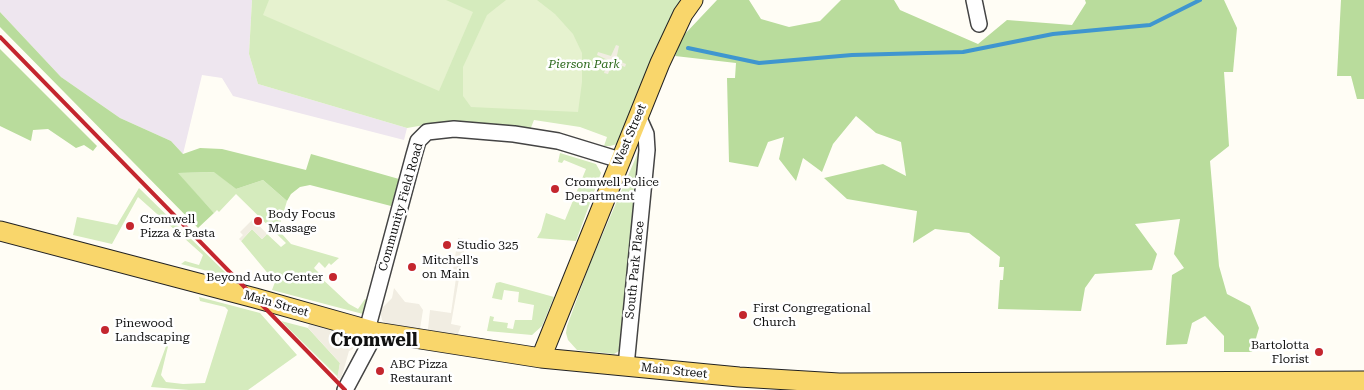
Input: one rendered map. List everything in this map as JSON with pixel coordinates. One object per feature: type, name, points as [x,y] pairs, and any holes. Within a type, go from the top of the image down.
[{"type":"main road","name":"West Street","points":[[541,358],[638,116],[675,31],[693,0]]},
{"type":"main road","name":"Main Street","points":[[0,232],[255,298],[372,331],[541,358],[753,378],[888,384],[1364,381]]},
{"type":"street","points":[[974,0],[979,24]]},
{"type":"street","name":"South Park Place","points":[[626,366],[648,150],[646,134],[638,116]]},
{"type":"street","name":"Community Field Road","points":[[372,331],[414,154],[418,141],[427,132],[454,129],[514,134],[558,141],[620,160]]},
{"type":"street","points":[[345,390],[372,331]]},
{"type":"shaded area","points":[[0,0],[252,0],[249,54],[258,84],[407,128],[404,140],[233,96],[222,78],[202,75],[183,154],[171,141],[120,118],[61,77],[0,12]]},
{"type":"shaded area","points":[[616,45],[619,46],[616,60],[626,64],[625,67],[615,63],[612,64],[608,74],[604,73],[608,60],[597,55],[598,52],[611,56]]},
{"type":"shaded area","points":[[253,219],[267,234],[262,239],[252,229],[241,241],[239,239],[243,235],[240,232]]},
{"type":"shaded area","points":[[458,238],[466,239],[451,324],[461,326],[457,336],[428,331],[428,329],[430,310],[451,313],[456,278],[452,277]]},
{"type":"shaded area","points":[[394,288],[405,302],[419,304],[423,310],[420,329],[387,326],[382,320],[380,310],[392,298]]},
{"type":"shaded area","points":[[309,324],[353,337],[355,343],[353,349],[349,351],[341,379],[337,378],[340,363],[308,328]]},
{"type":"green space","name":"Pierson Park","points":[[252,0],[685,0],[617,144],[604,146],[607,137],[580,127],[534,120],[530,130],[466,122],[442,122],[407,128],[258,84],[249,54]]},
{"type":"green space","points":[[269,0],[446,0],[473,12],[439,91],[263,15]]},
{"type":"green space","points":[[506,0],[537,0],[555,14],[573,34],[582,53],[582,82],[578,112],[471,107],[463,96],[463,67],[487,15]]},
{"type":"green space","points":[[717,0],[749,0],[761,19],[789,27],[820,21],[841,0],[894,0],[900,10],[978,44],[1007,20],[1072,25],[1086,3],[1085,0],[1224,0],[1237,28],[1233,72],[1224,72],[1229,146],[1210,161],[1219,266],[1227,294],[1250,306],[1259,328],[1252,352],[1224,352],[1224,336],[1205,316],[1192,323],[1187,344],[1166,345],[1172,275],[1184,268],[1174,254],[1180,219],[1135,224],[1157,254],[1152,270],[1095,274],[1085,288],[1081,311],[998,309],[1000,280],[1003,280],[1004,267],[999,267],[1000,257],[969,233],[935,229],[913,243],[917,211],[847,199],[824,178],[883,164],[906,176],[901,142],[876,133],[856,116],[833,144],[822,172],[803,158],[796,181],[779,159],[784,137],[768,142],[758,167],[729,162],[727,78],[735,78],[736,63],[675,56],[683,36]]},
{"type":"green space","points":[[1341,0],[1364,0],[1364,99],[1357,99],[1351,76],[1337,76]]},
{"type":"green space","points":[[0,12],[61,77],[120,118],[171,141],[183,154],[200,148],[222,149],[306,170],[311,154],[399,179],[391,206],[310,185],[300,187],[291,194],[287,201],[263,180],[236,189],[214,172],[178,173],[214,213],[198,228],[0,27]]},
{"type":"green space","points":[[0,49],[97,146],[93,151],[84,145],[76,148],[48,129],[33,130],[31,141],[0,126]]},
{"type":"green space","points":[[640,148],[642,151],[619,351],[614,354],[577,350],[568,340],[567,326],[591,261]]},
{"type":"green space","points":[[560,153],[596,164],[601,173],[576,241],[537,238],[546,213],[565,220],[586,169],[564,160],[562,163],[558,162]]},
{"type":"green space","points":[[215,172],[236,189],[263,180],[287,201],[279,227],[282,234],[291,244],[339,258],[331,265],[329,263],[325,268],[319,262],[314,268],[319,273],[318,275],[349,304],[358,309],[365,299],[368,299],[363,314],[272,290],[275,282],[241,241],[252,229],[262,239],[267,234],[281,247],[286,243],[236,194],[219,212],[217,210],[214,213],[177,173]]},
{"type":"green space","points":[[139,188],[230,277],[181,264],[185,261],[199,265],[203,255],[138,197],[112,244],[73,235],[77,217],[117,225]]},
{"type":"green space","points":[[500,282],[554,297],[542,326],[532,335],[487,331],[490,316],[494,317],[493,321],[508,323],[507,328],[513,329],[515,320],[532,320],[534,305],[518,302],[519,292],[504,290],[502,300],[492,298],[496,283]]},
{"type":"green space","points":[[199,297],[260,313],[297,355],[248,390],[189,390],[151,387],[172,330],[161,375],[166,382],[183,384],[205,383],[228,310],[225,307],[200,301]]},
{"type":"green space","points":[[281,321],[308,328],[340,363],[338,377]]},
{"type":"waterway","points":[[688,48],[759,63],[852,55],[963,52],[1053,34],[1150,25],[1200,0]]},
{"type":"railway","points":[[0,37],[345,390]]},
{"type":"place","name":"Cromwell Police Department","points":[[555,189]]},
{"type":"place","name":"Body Focus Massage","points":[[258,221]]},
{"type":"place","name":"Cromwell Pizza & Pasta","points":[[130,226]]},
{"type":"place","name":"Studio 325","points":[[447,245]]},
{"type":"place","name":"Mitchell's on Main","points":[[412,267]]},
{"type":"place","name":"Beyond Auto Center","points":[[333,277]]},
{"type":"place","name":"First Congregational Church","points":[[743,315]]},
{"type":"place","name":"Pinewood Landscaping","points":[[105,330]]},
{"type":"place","name":"Bartolotta Florist","points":[[1319,352]]},
{"type":"place","name":"ABC Pizza Restaurant","points":[[380,371]]},
{"type":"district","name":"Cromwell","points":[[374,341]]}]
